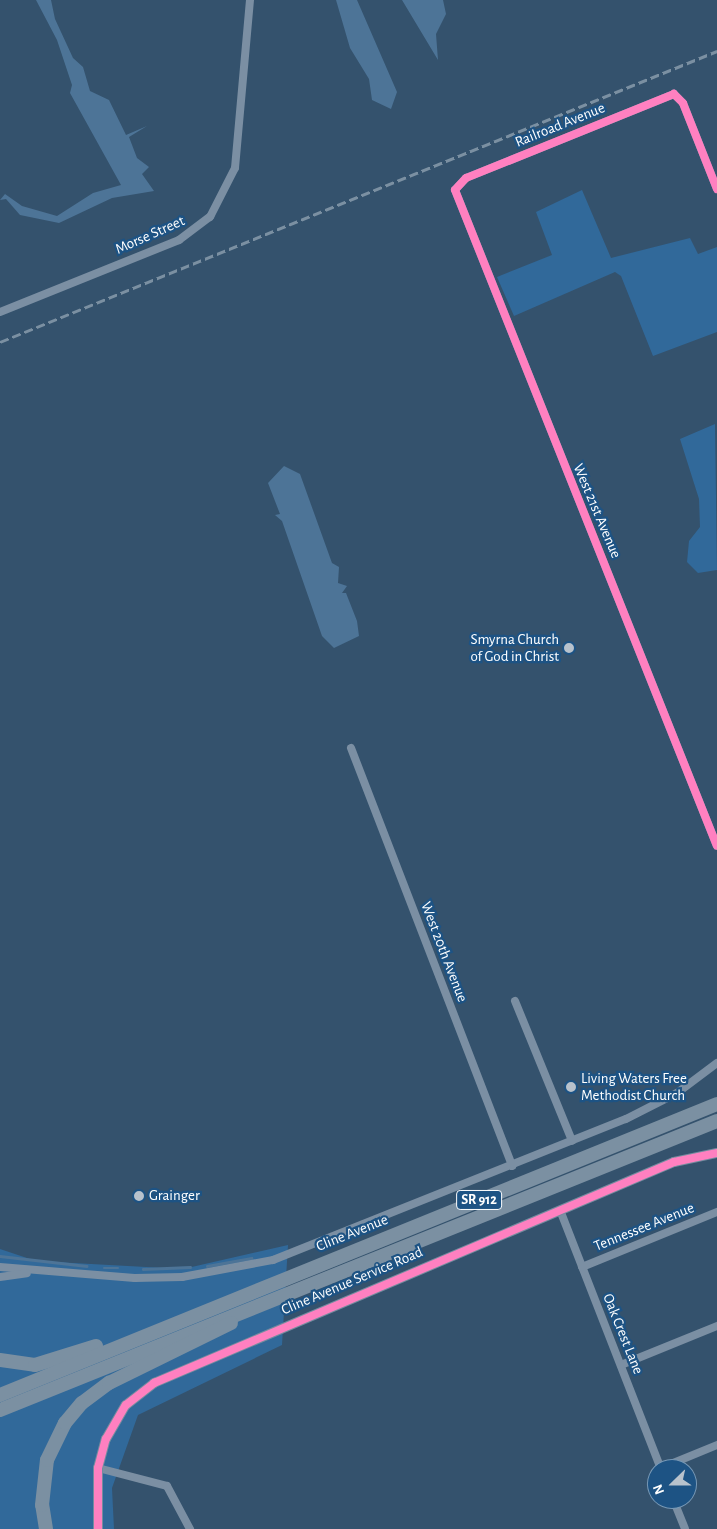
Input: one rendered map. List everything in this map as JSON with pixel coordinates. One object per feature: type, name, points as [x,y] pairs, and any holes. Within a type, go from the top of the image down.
[{"type":"highway","name":"Cline Avenue","points":[[0,1396],[240,1295],[717,1104]]},
{"type":"highway","name":"Cline Avenue","points":[[0,1410],[283,1294],[717,1121]]},
{"type":"highway","points":[[46,1529],[42,1505],[47,1460],[64,1423],[82,1403],[109,1383],[283,1294]]},
{"type":"highway","points":[[0,1360],[14,1365],[44,1364],[240,1295]]},
{"type":"street","name":"Morse Street","points":[[0,312],[179,240],[210,217],[235,168],[250,0]]},
{"type":"street","name":"Railroad Avenue","points":[[456,186],[667,95],[678,95],[717,189]]},
{"type":"street","name":"West 21st Avenue","points":[[456,186],[717,846]]},
{"type":"street","name":"West 20th Avenue","points":[[351,748],[512,1166]]},
{"type":"street","points":[[515,1001],[572,1141]]},
{"type":"street","name":"Cline Avenue","points":[[0,1267],[135,1278],[182,1277],[246,1267],[512,1166],[663,1102],[717,1063]]},
{"type":"street","name":"Cline Avenue Service Road","points":[[97,1528],[98,1468],[118,1416],[154,1383],[674,1162],[717,1153]]},
{"type":"street","name":"Oak Crest Lane","points":[[560,1210],[658,1459]]},
{"type":"street","name":"Tennessee Avenue","points":[[582,1267],[717,1212]]},
{"type":"street","name":"Cline Avenue","points":[[0,1276],[39,1271]]},
{"type":"street","points":[[621,1365],[717,1326]]},
{"type":"street","points":[[683,1459],[717,1445]]},
{"type":"street","points":[[98,1468],[167,1486],[190,1529]]},
{"type":"street","points":[[677,1509],[685,1529]]},
{"type":"shaded area","points":[[36,0],[51,0],[55,19],[73,58],[83,67],[90,91],[109,100],[126,135],[147,126],[129,137],[137,158],[149,167],[142,174],[154,191],[112,198],[59,223],[20,215],[6,199],[0,200],[5,194],[22,206],[57,216],[93,193],[121,185],[70,93],[72,85],[57,40]]},
{"type":"shaded area","points":[[336,0],[357,0],[397,92],[391,109],[372,100],[369,79],[350,48]]},
{"type":"shaded area","points":[[402,0],[443,0],[446,14],[436,34],[438,60]]},
{"type":"shaded area","points":[[582,190],[611,258],[690,238],[698,254],[717,247],[717,332],[653,356],[621,276],[615,272],[514,316],[497,277],[552,255],[536,212]]},
{"type":"shaded area","points":[[715,424],[717,570],[698,573],[687,562],[689,541],[700,527],[699,499],[680,439]]},
{"type":"shaded area","points":[[284,466],[300,474],[332,563],[339,567],[338,583],[347,586],[342,593],[346,593],[357,621],[359,636],[334,648],[322,636],[282,521],[275,515],[280,514],[268,483]]},
{"type":"shaded area","points":[[288,1245],[282,1345],[138,1415],[112,1488],[114,1529],[0,1529],[0,1249],[36,1261],[183,1269]]},
{"type":"waterway","points":[[0,1256],[86,1266]]},
{"type":"waterway","points":[[207,1266],[251,1258]]},
{"type":"waterway","points":[[143,1269],[190,1267]]},
{"type":"waterway","points":[[104,1268],[118,1268]]},
{"type":"railway","points":[[0,342],[717,51]]},
{"type":"cycle path","points":[[717,189],[683,103],[674,94],[466,178],[455,190],[717,846]]},
{"type":"cycle path","points":[[98,1529],[98,1468],[106,1439],[126,1405],[154,1383],[674,1162],[717,1153]]},
{"type":"place","name":"Smyrna Church of God in Christ","points":[[569,648]]},
{"type":"place","name":"Living Waters Free Methodist Church","points":[[571,1087]]},
{"type":"place","name":"Grainger","points":[[139,1196]]}]
